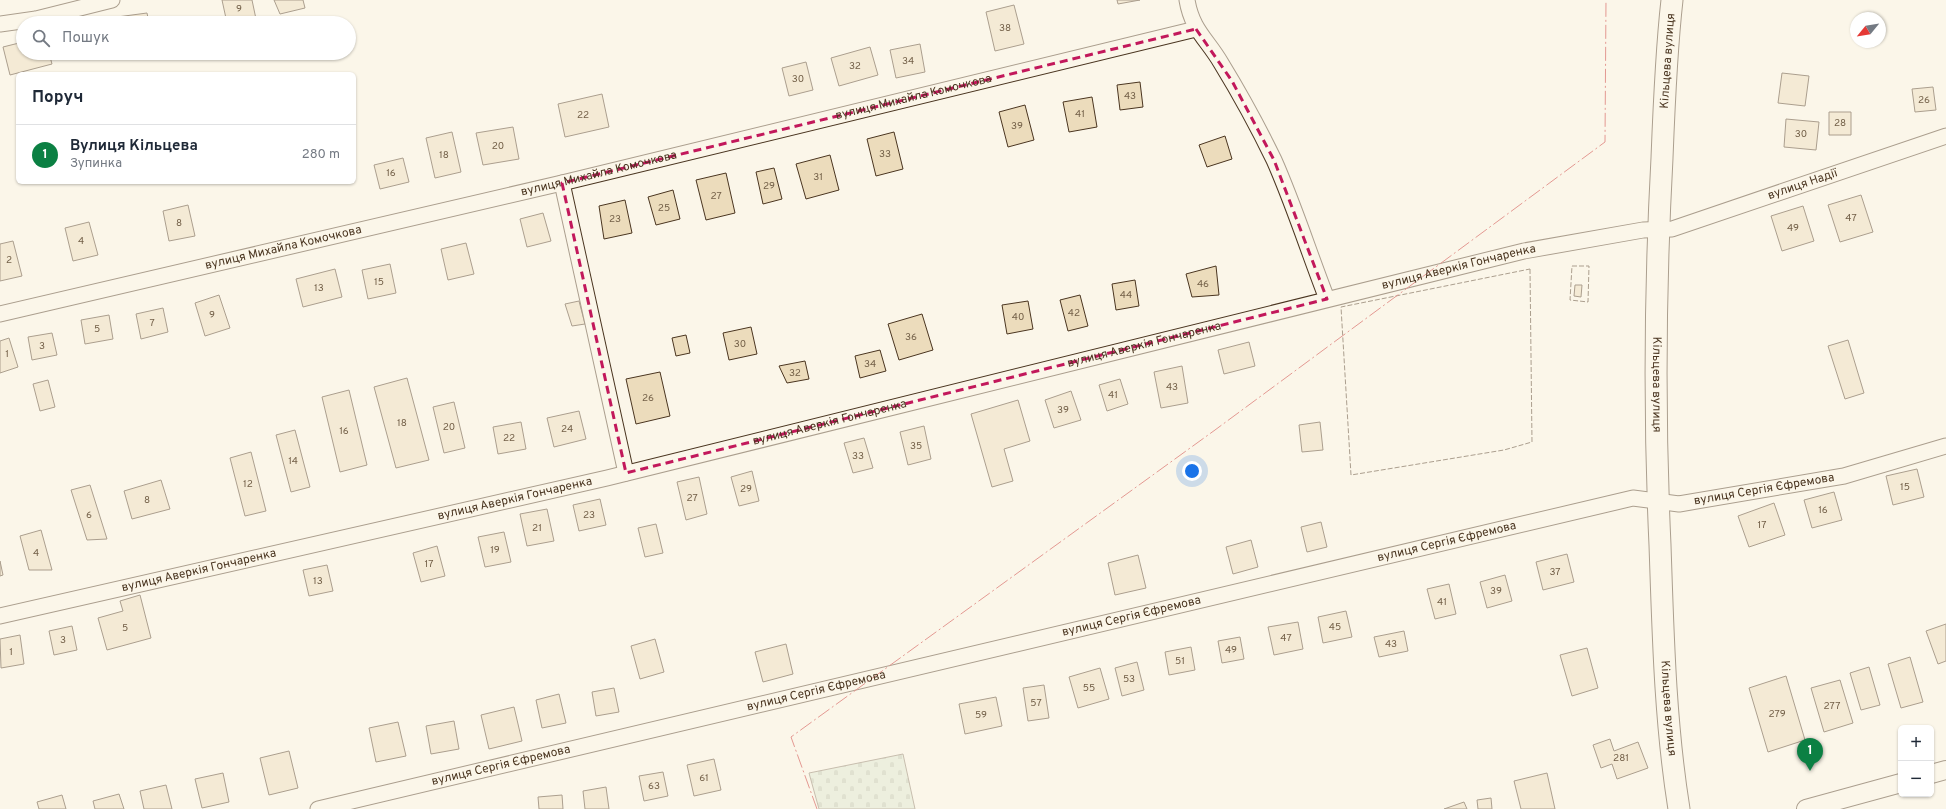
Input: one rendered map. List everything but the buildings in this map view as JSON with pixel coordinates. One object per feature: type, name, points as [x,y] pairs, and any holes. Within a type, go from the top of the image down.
[{"type":"main road","name":"Кільцева вулиця","points":[[1672,0],[1666,75],[1658,230],[1655,398],[1666,684],[1673,769],[1679,809]]},
{"type":"main road","name":"Кільцева вулиця","points":[[1673,769],[1673,809]]},
{"type":"street","points":[[48,16],[112,0]]},
{"type":"street","points":[[1186,0],[1196,29],[1208,43],[1232,81],[1274,160],[1327,299]]},
{"type":"street","points":[[0,24],[16,22]]},
{"type":"street","name":"вулиця Михайла Комочкова","points":[[0,314],[562,183],[1196,29]]},
{"type":"street","name":"вулиця Надії","points":[[1658,230],[1672,229],[1946,136]]},
{"type":"street","points":[[562,183],[626,473]]},
{"type":"street","name":"вулиця Аверкія Гончаренка","points":[[0,616],[626,473],[1524,251],[1636,231],[1658,230]]},
{"type":"street","name":"вулиця Сергія Єфремова","points":[[318,809],[1633,498],[1658,503],[1679,504],[1844,476],[1946,446]]},
{"type":"street","points":[[1934,773],[1946,770]]},
{"type":"street","points":[[1806,809],[1898,783]]},
{"type":"highlighted area","points":[[1196,29],[1232,81],[1274,160],[1327,299],[626,473],[562,183]]},
{"type":"green space","points":[[903,754],[915,809],[819,809],[809,773]]},
{"type":"fence","points":[[1572,266],[1589,266],[1588,302],[1570,300],[1572,266]]},
{"type":"fence","points":[[1530,269],[1532,442],[1504,450],[1351,475],[1341,307],[1530,269]]},
{"type":"power","points":[[817,809],[791,737],[1215,430],[1605,142],[1606,0]]},
{"type":"place","name":"Вулиця Кільцева","points":[[1810,771]]}]
